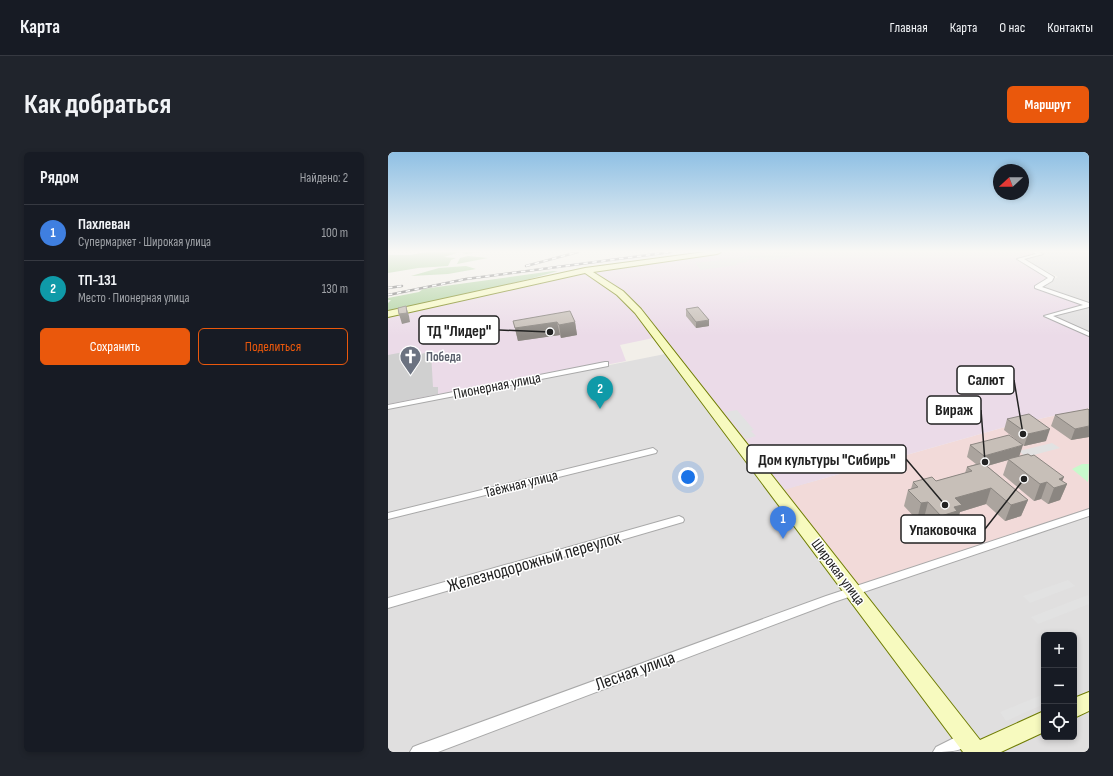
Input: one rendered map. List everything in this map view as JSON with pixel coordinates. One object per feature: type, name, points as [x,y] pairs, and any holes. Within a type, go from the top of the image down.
[{"type":"street","points":[[388,314],[540,280]]},
{"type":"street","name":"Широкая улица","points":[[600,280],[620,293],[638,311],[973,748]]},
{"type":"street","points":[[1050,280],[1037,287],[1089,305]]},
{"type":"street","points":[[1089,305],[1047,316],[1089,334]]},
{"type":"street","name":"Пионерная улица","points":[[388,407],[606,364]]},
{"type":"street","name":"Таёжная улица","points":[[388,516],[653,451]]},
{"type":"street","name":"Лесная улица","points":[[418,752],[852,591],[1089,512]]},
{"type":"street","name":"Железнодорожный переулок","points":[[388,603],[679,520]]},
{"type":"street","points":[[1077,707],[1089,701]]},
{"type":"street","points":[[941,752],[973,748],[1041,722]]},
{"type":"shaded area","points":[[548,280],[1047,280],[1038,287],[1089,305],[1049,315],[1089,334],[1089,408],[1012,425],[776,492],[658,337],[620,345],[626,361],[388,407],[388,314]]},
{"type":"shaded area","points":[[1052,280],[1089,280],[1089,346],[1026,294]]},
{"type":"shaded area","name":"Победа","points":[[409,351],[409,356],[431,352],[433,387],[438,387],[438,394],[388,404],[388,355]]},
{"type":"shaded area","points":[[665,354],[769,493],[1089,410],[1089,752],[388,752],[388,409]]},
{"type":"shaded area","points":[[1089,408],[1089,512],[853,591],[776,492],[1012,425]]},
{"type":"shaded area","points":[[737,410],[754,430],[751,431],[756,436],[746,439],[725,412]]},
{"type":"shaded area","points":[[1052,443],[1060,448],[1026,457],[1019,451]]},
{"type":"shaded area","points":[[1068,580],[1075,586],[1030,603],[1023,596]]},
{"type":"shaded area","points":[[1088,595],[1089,604],[1038,624],[1031,617]]},
{"type":"shaded area","points":[[1041,695],[1041,705],[1006,721],[1000,712]]},
{"type":"green space","points":[[488,280],[526,280],[388,312],[388,303],[391,300],[388,300],[388,298],[419,292],[423,289]]},
{"type":"green space","points":[[1082,464],[1089,464],[1088,482],[1072,469]]},
{"type":"building","points":[[406,306],[407,313],[399,314],[398,308]]},
{"type":"building","points":[[698,307],[709,320],[696,322],[686,309]]},
{"type":"building","points":[[570,311],[575,322],[559,325],[557,322],[515,328],[513,321]]},
{"type":"building","points":[[1088,409],[1089,426],[1075,429],[1055,415]]},
{"type":"building","points":[[1029,414],[1050,429],[1028,434],[1007,419]]},
{"type":"building","points":[[1009,435],[1023,445],[984,456],[970,445]]},
{"type":"building","points":[[1028,454],[1031,456],[1034,455],[1064,477],[1059,479],[1067,484],[1054,488],[1047,482],[1040,484],[1008,459]]},
{"type":"building","points":[[983,463],[1028,500],[1011,505],[991,488],[955,498],[962,505],[954,507],[957,511],[941,516],[928,502],[921,503],[908,490],[918,487],[913,482],[932,477],[936,481],[972,471],[967,467]]},
{"type":"railway","points":[[388,295],[461,280]]},
{"type":"railway","points":[[388,288],[402,286]]},
{"type":"place","name":"ТД \"Лидер\"","points":[[550,332]]},
{"type":"place","name":"Победа","points":[[410,376]]},
{"type":"place","name":"ТП-131","points":[[600,409]]},
{"type":"place","name":"Салют","points":[[1023,434]]},
{"type":"place","name":"Вираж","points":[[985,462]]},
{"type":"place","name":"Упаковочка","points":[[1024,479]]},
{"type":"place","name":"Дом культуры \"Сибирь\"","points":[[945,505]]},
{"type":"place","name":"Пахлеван","points":[[783,539]]}]
